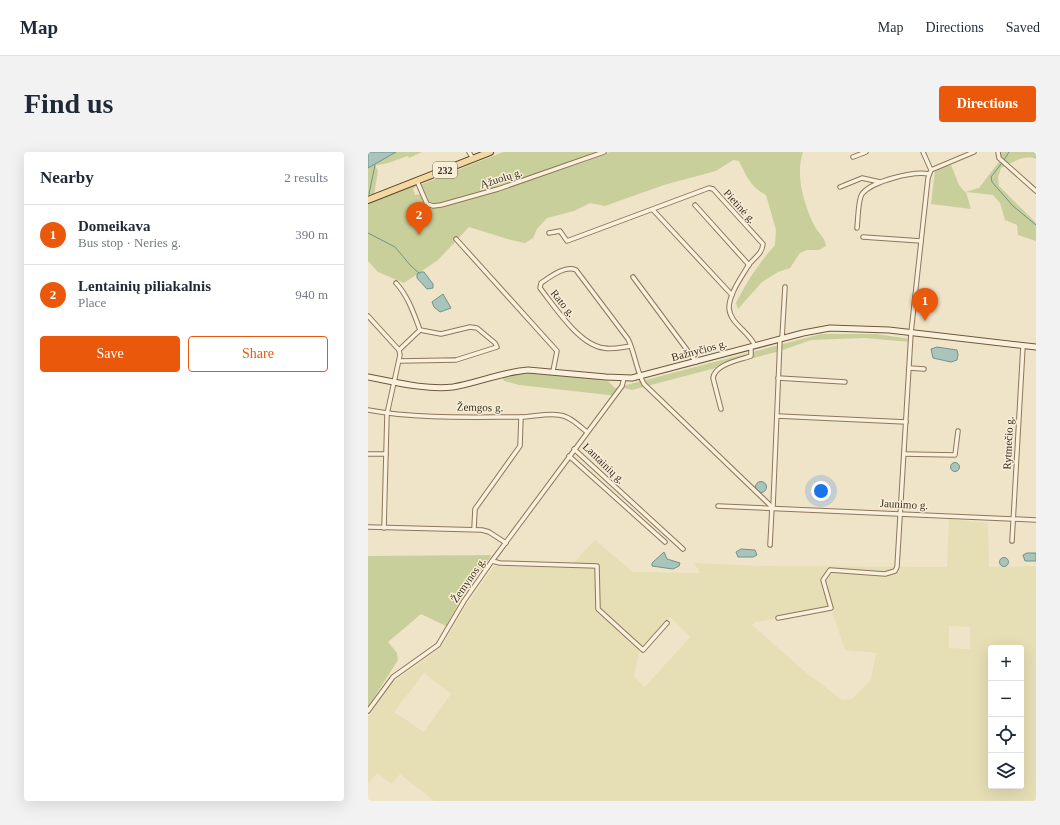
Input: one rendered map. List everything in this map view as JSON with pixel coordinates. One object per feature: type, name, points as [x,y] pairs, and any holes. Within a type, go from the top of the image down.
[{"type":"main road","name":"232","points":[[368,200],[490,152]]},
{"type":"main road","name":"Bažnyčios g.","points":[[368,377],[421,386],[444,387],[465,384],[515,371],[528,370],[624,378],[640,376],[753,346],[830,328],[911,333],[1036,347]]},
{"type":"street","points":[[469,152],[473,159]]},
{"type":"street","name":"Ąžuolų g.","points":[[417,181],[426,204],[433,206],[441,205],[498,189],[604,152]]},
{"type":"street","points":[[853,157],[866,152]]},
{"type":"street","points":[[778,618],[831,608],[823,582],[824,576],[830,570],[885,574],[895,572],[898,561],[911,333],[930,172],[923,152]]},
{"type":"street","points":[[858,228],[861,197],[865,191],[880,182],[891,178],[930,172],[974,152]]},
{"type":"street","points":[[998,152],[999,158],[1036,191]]},
{"type":"street","points":[[840,187],[862,178],[880,182]]},
{"type":"street","name":"Pietinė g.","points":[[548,233],[560,231],[567,241],[713,189],[762,244],[760,254],[748,265],[732,295],[729,308],[733,320],[753,340],[753,346]]},
{"type":"street","points":[[695,205],[748,265]]},
{"type":"street","points":[[652,210],[732,295]]},
{"type":"street","points":[[863,237],[921,242]]},
{"type":"street","points":[[456,239],[557,351],[553,371]]},
{"type":"street","name":"Rato g.","points":[[631,346],[604,348],[585,339],[574,330],[540,288],[541,283],[553,275],[567,269],[576,270],[625,333],[631,346],[640,376]]},
{"type":"street","points":[[633,277],[696,362]]},
{"type":"street","points":[[396,283],[411,307],[420,330]]},
{"type":"street","points":[[770,545],[778,378],[785,287]]},
{"type":"street","points":[[368,316],[399,350],[399,360],[387,414],[384,528]]},
{"type":"street","points":[[399,360],[456,360],[496,347],[495,343],[477,328],[470,327],[441,334],[420,330]]},
{"type":"street","points":[[399,350],[420,330]]},
{"type":"street","points":[[721,409],[713,374],[722,367],[751,356],[753,346]]},
{"type":"street","name":"Rytmečio g.","points":[[1012,540],[1023,346]]},
{"type":"street","points":[[909,368],[924,369]]},
{"type":"street","points":[[640,376],[647,387],[773,507]]},
{"type":"street","name":"Lantainių g.","points":[[624,378],[622,386],[574,449],[683,549]]},
{"type":"street","points":[[778,378],[844,382]]},
{"type":"street","name":"Žemgos g.","points":[[368,410],[387,414],[521,417],[559,415],[569,418],[587,432]]},
{"type":"street","points":[[777,416],[906,422]]},
{"type":"street","points":[[474,530],[475,509],[520,446],[521,417]]},
{"type":"street","points":[[904,454],[955,455],[958,431]]},
{"type":"street","name":"Žemynos g.","points":[[368,711],[393,678],[438,645],[464,601],[574,449]]},
{"type":"street","points":[[368,454],[386,454]]},
{"type":"street","points":[[569,456],[665,542]]},
{"type":"street","name":"Jaunimo g.","points":[[718,506],[773,507],[1036,520]]},
{"type":"street","points":[[368,527],[474,530],[489,532],[506,543]]},
{"type":"street","points":[[492,561],[500,563],[597,566],[598,609],[643,650],[668,623]]},
{"type":"shaded area","points":[[949,519],[988,523],[989,567],[1036,566],[1036,801],[434,801],[400,774],[392,784],[377,773],[368,784],[368,717],[392,683],[438,650],[444,643],[465,607],[494,566],[569,568],[595,540],[633,572],[700,573],[694,563],[763,566],[947,567]],"holes":[[[831,608],[845,650],[876,653],[871,680],[852,699],[842,700],[803,670],[752,625],[756,622]],[[670,617],[690,637],[645,687],[634,677],[639,652]],[[949,626],[970,627],[970,649],[949,648]],[[424,673],[451,694],[424,732],[394,712]]]},
{"type":"green space","points":[[396,152],[422,152],[409,158],[408,156],[388,163],[375,165],[378,171],[374,195],[368,197],[368,168]]},
{"type":"green space","points":[[503,152],[601,152],[511,184],[459,200],[428,203],[420,185]]},
{"type":"green space","points":[[610,152],[803,152],[800,180],[804,199],[814,225],[823,238],[826,246],[819,250],[807,250],[800,253],[790,268],[778,272],[762,282],[738,309],[736,303],[744,287],[775,245],[776,230],[766,195],[756,189],[739,161],[733,160],[716,171],[664,185],[605,206],[590,203],[574,211],[547,218],[537,229],[533,238],[525,243],[469,227],[438,260],[404,283],[378,272],[368,261],[368,204],[417,185],[413,189],[415,195],[421,194],[425,206],[432,207],[555,171]]},
{"type":"green space","points":[[1000,152],[1036,152],[1036,159],[1022,158],[1001,168],[998,177],[999,186],[1036,223],[1036,241],[1018,235],[1017,225],[1005,220],[1000,203],[993,195],[966,192],[971,209],[931,204],[935,170],[951,165],[959,185],[965,192],[979,188],[1001,159]]},
{"type":"green space","points":[[821,334],[876,334],[911,339],[910,342],[865,338],[811,340],[780,351],[632,390],[624,388],[617,396],[519,385],[504,381],[502,377],[528,372],[583,377],[608,381],[615,388]]},
{"type":"green space","points":[[368,556],[491,556],[461,599],[446,626],[421,614],[388,642],[397,653],[398,660],[368,707]]},
{"type":"water","points":[[368,152],[396,152],[368,168]]},
{"type":"water","points":[[424,272],[433,284],[433,288],[427,289],[417,278],[417,274]]},
{"type":"water","points":[[443,294],[451,308],[440,312],[434,307],[432,302]]},
{"type":"water","points":[[937,347],[957,350],[957,360],[951,362],[933,358],[931,349]]},
{"type":"water","points":[[955,462],[960,467],[955,472],[950,467]]},
{"type":"water","points":[[761,481],[765,483],[767,487],[765,491],[761,493],[757,491],[755,487],[757,483]]},
{"type":"water","points":[[741,549],[755,550],[757,555],[753,557],[738,557],[736,552]]},
{"type":"water","points":[[664,552],[667,559],[680,563],[679,566],[673,569],[652,566],[652,563]]},
{"type":"water","points":[[1027,553],[1036,553],[1036,561],[1025,561],[1023,555]]},
{"type":"water","points":[[1002,558],[1006,558],[1008,562],[1006,566],[1002,566],[1000,564],[1000,560]]},
{"type":"waterway","points":[[1004,160],[1009,152]]},
{"type":"waterway","points":[[1001,164],[991,177],[992,182],[1013,206],[1036,225]]},
{"type":"waterway","points":[[369,194],[375,165]]},
{"type":"waterway","points":[[368,233],[395,247],[419,273]]},
{"type":"place","name":"Lentainių piliakalnis","points":[[419,235]]},
{"type":"place","name":"Domeikava","points":[[925,321]]}]
